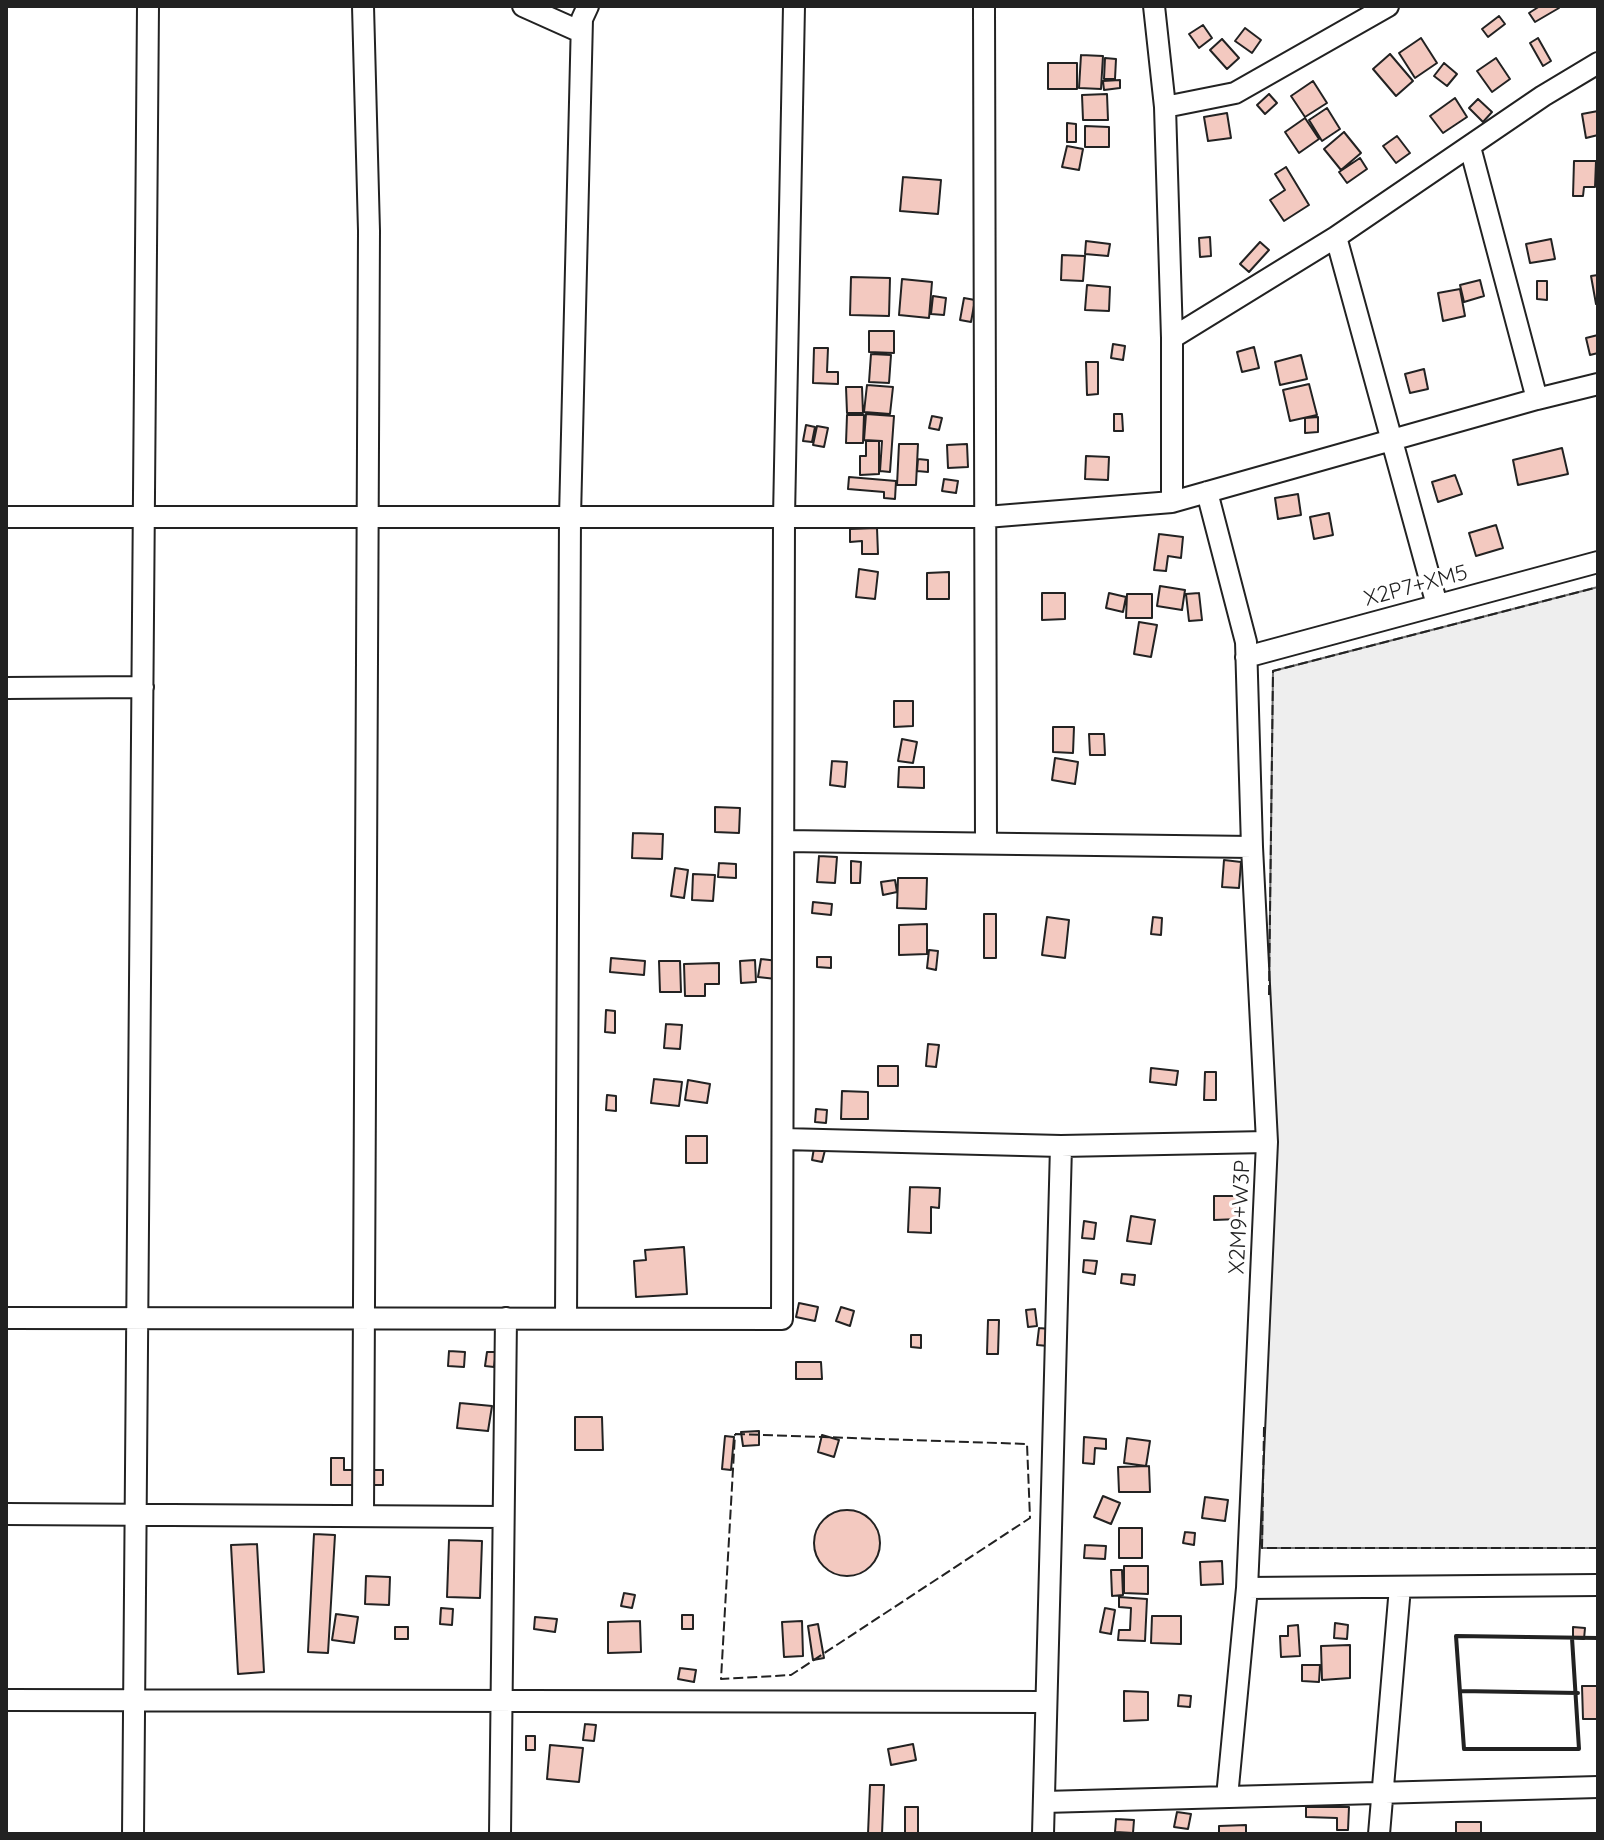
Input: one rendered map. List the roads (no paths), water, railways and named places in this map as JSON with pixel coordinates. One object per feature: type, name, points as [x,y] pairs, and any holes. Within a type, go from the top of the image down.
[{"type":"street","points":[[133,1834],[148,6]]},
{"type":"street","points":[[363,6],[369,231],[363,1516]]},
{"type":"street","points":[[523,6],[581,32]]},
{"type":"street","points":[[566,1318],[570,517],[581,32],[582,19],[588,6]]},
{"type":"street","points":[[6,1318],[782,1319],[784,517],[794,6]]},
{"type":"street","points":[[984,6],[986,843]]},
{"type":"street","points":[[1154,6],[1165,107],[1172,338],[1172,502]]},
{"type":"street","points":[[1165,107],[1235,93],[1388,6]]},
{"type":"street","points":[[1172,338],[1336,237],[1543,96],[1598,63]]},
{"type":"street","points":[[1470,147],[1537,399]]},
{"type":"street","points":[[1336,237],[1437,605]]},
{"type":"street","points":[[6,517],[986,517],[1172,502],[1598,384]]},
{"type":"street","name":"X2M9+W3P","points":[[1207,492],[1246,642],[1252,847],[1267,1142],[1247,1588],[1227,1797]]},
{"type":"street","name":"X2P7+XM5","points":[[1246,657],[1598,562]]},
{"type":"street","points":[[6,688],[143,687]]},
{"type":"street","points":[[784,841],[1252,847]]},
{"type":"street","points":[[783,1139],[1061,1146],[1267,1142]]},
{"type":"street","points":[[1043,1834],[1061,1146]]},
{"type":"street","points":[[500,1834],[506,1318]]},
{"type":"street","points":[[6,1514],[503,1517]]},
{"type":"street","points":[[1247,1588],[1598,1585]]},
{"type":"street","points":[[1379,1834],[1400,1587]]},
{"type":"street","points":[[6,1700],[1046,1702]]},
{"type":"street","points":[[1044,1802],[1598,1787]]}]
